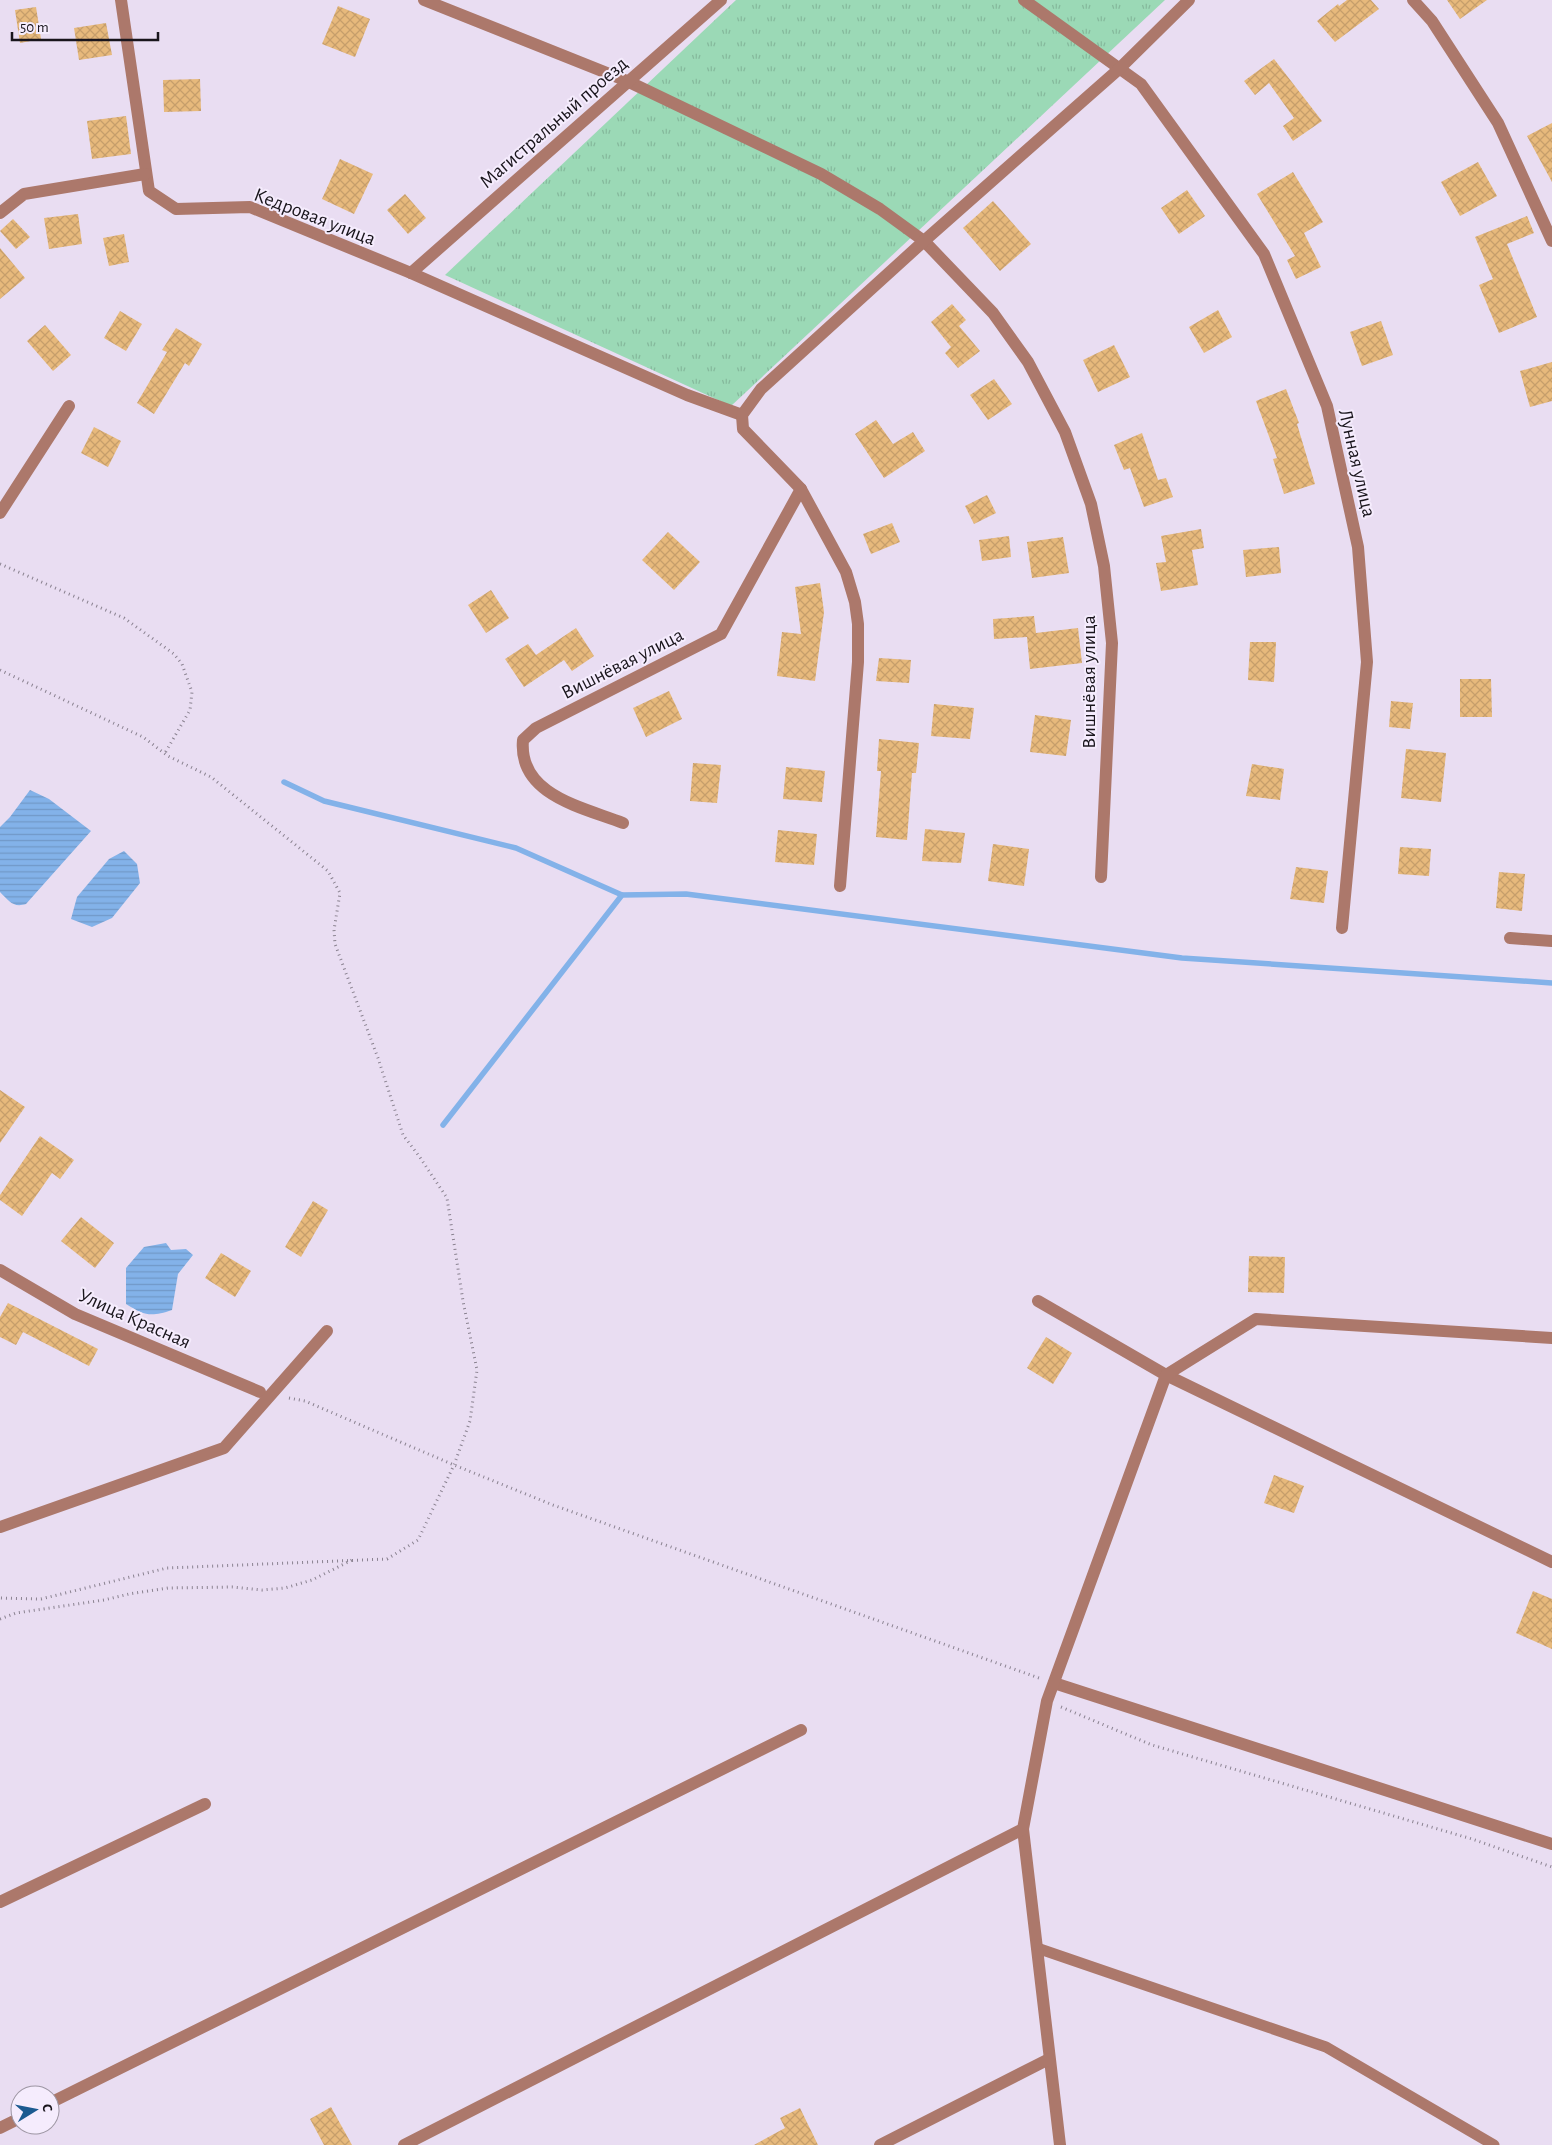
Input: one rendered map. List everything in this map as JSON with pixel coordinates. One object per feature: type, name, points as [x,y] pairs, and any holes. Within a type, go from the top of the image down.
[{"type":"street","points":[[0,213],[24,194],[145,174],[121,0]]},
{"type":"street","points":[[424,0],[627,81]]},
{"type":"street","name":"Магистральный проезд","points":[[411,273],[721,0]]},
{"type":"street","name":"Лунная улица","points":[[1024,0],[1142,84],[1264,254],[1326,406],[1358,547],[1367,662],[1342,928]]},
{"type":"street","points":[[840,886],[858,662],[858,624],[855,602],[846,572],[801,489],[743,429],[742,415],[761,389],[924,241],[1119,69],[1188,0]]},
{"type":"street","points":[[1413,0],[1432,21],[1498,123],[1552,241]]},
{"type":"street","name":"Вишнёвая улица","points":[[627,81],[822,174],[880,208],[924,241],[993,313],[1028,362],[1065,432],[1091,504],[1104,566],[1112,643],[1101,877]]},
{"type":"street","name":"Кедровая улица","points":[[145,174],[149,191],[176,209],[250,207],[411,273],[687,394],[742,415]]},
{"type":"street","points":[[0,513],[69,406]]},
{"type":"street","name":"Вишнёвая улица","points":[[623,823],[563,800],[540,787],[526,768],[522,755],[524,740],[536,728],[721,634],[801,489]]},
{"type":"street","points":[[1510,938],[1552,941]]},
{"type":"street","name":"Улица Красная","points":[[0,1270],[75,1314],[266,1393]]},
{"type":"street","points":[[1038,1301],[1166,1375],[1552,1562]]},
{"type":"street","points":[[1060,2145],[1023,1829],[1047,1701],[1166,1375],[1256,1319],[1552,1338]]},
{"type":"street","points":[[0,1527],[224,1448],[266,1393],[326,1331]]},
{"type":"street","points":[[1054,1683],[1552,1844]]},
{"type":"street","points":[[60,2098],[801,1730]]},
{"type":"street","points":[[0,1902],[204,1804]]},
{"type":"street","points":[[404,2145],[1023,1829]]},
{"type":"street","points":[[880,2145],[1049,2059]]},
{"type":"lane","points":[[1037,1948],[1326,2047],[1494,2145]]},
{"type":"path","points":[[0,564],[124,618],[174,654],[182,664],[192,692],[190,710],[165,753]]},
{"type":"path","points":[[0,670],[143,737],[165,753],[211,777],[328,872],[340,893],[334,930],[335,944],[378,1058],[402,1135],[420,1156],[447,1198],[463,1301],[477,1370],[470,1422],[454,1465],[418,1540],[386,1559],[167,1568],[41,1599],[0,1598]]},
{"type":"path","points":[[266,1393],[305,1401],[454,1465],[562,1508],[1054,1683]]},
{"type":"path","points":[[0,1619],[16,1612],[104,1600],[168,1588],[232,1587],[262,1590],[285,1588],[312,1580],[354,1559]]},
{"type":"path","points":[[1047,1701],[1152,1744],[1472,1839],[1552,1868]]},
{"type":"green space","points":[[736,0],[1165,0],[731,406],[445,275]]},
{"type":"water","points":[[30,790],[49,799],[91,831],[26,904],[18,905],[12,903],[0,892],[0,827]]},
{"type":"water","points":[[124,851],[137,864],[140,883],[112,918],[92,927],[71,919],[77,897],[109,859]]},
{"type":"water","points":[[166,1243],[171,1250],[186,1249],[193,1255],[178,1274],[172,1310],[159,1314],[143,1313],[126,1304],[126,1268],[144,1247]]},
{"type":"building","points":[[1347,0],[1371,0],[1379,9],[1335,42],[1317,21],[1338,4],[1339,6]]},
{"type":"building","points":[[1447,0],[1487,0],[1460,19]]},
{"type":"building","points":[[338,6],[370,19],[355,57],[322,44]]},
{"type":"building","points":[[36,7],[41,39],[20,43],[15,10]]},
{"type":"building","points":[[106,23],[112,55],[79,60],[74,28]]},
{"type":"building","points":[[1274,59],[1322,121],[1293,141],[1283,126],[1294,118],[1269,83],[1255,95],[1244,81]]},
{"type":"building","points":[[200,79],[201,111],[164,112],[163,80]]},
{"type":"building","points":[[126,116],[131,154],[92,159],[87,121]]},
{"type":"building","points":[[1552,123],[1552,182],[1527,136]]},
{"type":"building","points":[[340,159],[373,174],[354,214],[322,199]]},
{"type":"building","points":[[1478,162],[1497,196],[1460,216],[1441,182]]},
{"type":"building","points":[[1293,172],[1323,222],[1304,233],[1321,267],[1296,279],[1287,260],[1295,256],[1257,194]]},
{"type":"building","points":[[1187,190],[1205,216],[1179,234],[1161,208]]},
{"type":"building","points":[[405,194],[426,218],[408,234],[387,210]]},
{"type":"building","points":[[993,201],[1031,244],[1000,271],[963,228]]},
{"type":"building","points":[[78,214],[82,244],[49,249],[44,218]]},
{"type":"building","points":[[1527,216],[1534,233],[1507,244],[1537,317],[1499,333],[1479,285],[1493,279],[1475,237]]},
{"type":"building","points":[[13,219],[30,237],[16,249],[0,231]]},
{"type":"building","points":[[124,234],[129,262],[109,266],[103,238]]},
{"type":"building","points":[[0,248],[25,278],[0,299]]},
{"type":"building","points":[[952,304],[966,320],[959,326],[980,351],[958,368],[945,353],[951,347],[931,322]]},
{"type":"building","points":[[1218,310],[1232,337],[1204,353],[1189,327]]},
{"type":"building","points":[[120,311],[142,324],[126,351],[104,338]]},
{"type":"building","points":[[1381,321],[1393,355],[1362,366],[1350,332]]},
{"type":"building","points":[[45,325],[71,355],[53,371],[27,341]]},
{"type":"building","points":[[176,328],[202,344],[189,366],[185,363],[154,414],[137,403],[167,352],[162,350]]},
{"type":"building","points":[[1114,345],[1130,377],[1098,392],[1083,360]]},
{"type":"building","points":[[1552,362],[1552,401],[1530,407],[1520,371]]},
{"type":"building","points":[[994,379],[1012,404],[988,420],[970,395]]},
{"type":"building","points":[[1286,389],[1299,423],[1297,424],[1315,484],[1284,494],[1273,459],[1277,458],[1256,401]]},
{"type":"building","points":[[876,420],[893,444],[913,432],[925,451],[884,478],[855,434]]},
{"type":"building","points":[[94,427],[121,441],[108,467],[81,453]]},
{"type":"building","points":[[1142,433],[1158,480],[1166,478],[1173,497],[1144,507],[1130,468],[1124,470],[1114,445]]},
{"type":"building","points":[[987,495],[996,513],[974,524],[965,506]]},
{"type":"building","points":[[892,523],[900,542],[871,554],[863,534]]},
{"type":"building","points":[[1201,529],[1204,548],[1192,550],[1198,585],[1161,591],[1156,563],[1166,562],[1161,536]]},
{"type":"building","points":[[668,532],[700,562],[674,590],[642,560]]},
{"type":"building","points":[[1009,536],[1011,557],[982,561],[979,540]]},
{"type":"building","points":[[1063,537],[1069,573],[1032,578],[1027,542]]},
{"type":"building","points":[[1279,547],[1281,573],[1246,577],[1243,550]]},
{"type":"building","points":[[820,583],[824,612],[815,681],[777,676],[782,632],[801,634],[795,587]]},
{"type":"building","points":[[491,590],[509,618],[486,633],[468,605]]},
{"type":"building","points":[[1034,616],[1036,633],[1078,628],[1082,663],[1030,669],[1027,637],[994,639],[993,619]]},
{"type":"building","points":[[576,628],[594,656],[572,671],[564,660],[524,687],[505,659],[528,644],[536,655]]},
{"type":"building","points":[[1250,642],[1276,642],[1274,682],[1248,680]]},
{"type":"building","points":[[879,658],[911,660],[909,683],[876,681]]},
{"type":"building","points":[[1460,679],[1491,679],[1492,717],[1460,717]]},
{"type":"building","points":[[669,691],[682,719],[646,737],[633,708]]},
{"type":"building","points":[[1391,701],[1413,703],[1410,729],[1389,727]]},
{"type":"building","points":[[934,704],[974,708],[970,739],[931,736]]},
{"type":"building","points":[[1035,715],[1071,720],[1066,756],[1030,752]]},
{"type":"building","points":[[879,739],[919,743],[916,773],[912,773],[907,840],[876,837],[881,771],[877,771]]},
{"type":"building","points":[[1406,749],[1446,753],[1441,802],[1401,798]]},
{"type":"building","points":[[693,763],[721,765],[717,803],[690,801]]},
{"type":"building","points":[[1252,764],[1284,769],[1280,800],[1246,796]]},
{"type":"building","points":[[786,767],[825,771],[822,802],[783,799]]},
{"type":"building","points":[[925,829],[965,833],[961,863],[922,861]]},
{"type":"building","points":[[778,830],[817,834],[814,865],[775,862]]},
{"type":"building","points":[[993,844],[1029,849],[1024,886],[988,881]]},
{"type":"building","points":[[1400,847],[1431,849],[1429,876],[1398,874]]},
{"type":"building","points":[[1296,867],[1328,871],[1324,903],[1290,899]]},
{"type":"building","points":[[1499,872],[1525,874],[1522,911],[1496,908]]},
{"type":"building","points":[[0,1090],[25,1107],[0,1143]]},
{"type":"building","points":[[40,1136],[74,1160],[60,1179],[52,1173],[22,1216],[0,1200],[0,1195]]},
{"type":"building","points":[[313,1201],[328,1210],[301,1257],[285,1247]]},
{"type":"building","points":[[81,1217],[114,1243],[95,1268],[61,1241]]},
{"type":"building","points":[[221,1253],[251,1271],[235,1297],[205,1278]]},
{"type":"building","points":[[1249,1256],[1285,1257],[1284,1293],[1248,1292]]},
{"type":"building","points":[[8,1303],[98,1349],[89,1366],[23,1332],[16,1345],[0,1337],[0,1317]]},
{"type":"building","points":[[1046,1337],[1072,1353],[1053,1384],[1027,1368]]},
{"type":"building","points":[[1274,1475],[1304,1486],[1294,1513],[1264,1503]]},
{"type":"building","points":[[1533,1591],[1552,1599],[1552,1649],[1516,1633]]},
{"type":"building","points":[[331,2107],[352,2145],[324,2145],[310,2119]]},
{"type":"building","points":[[800,2108],[818,2145],[754,2145],[785,2128],[780,2118]]},
{"type":"waterway","points":[[284,782],[324,801],[516,848],[622,895]]},
{"type":"waterway","points":[[443,1125],[622,895],[686,894],[1182,958],[1552,983]]}]
